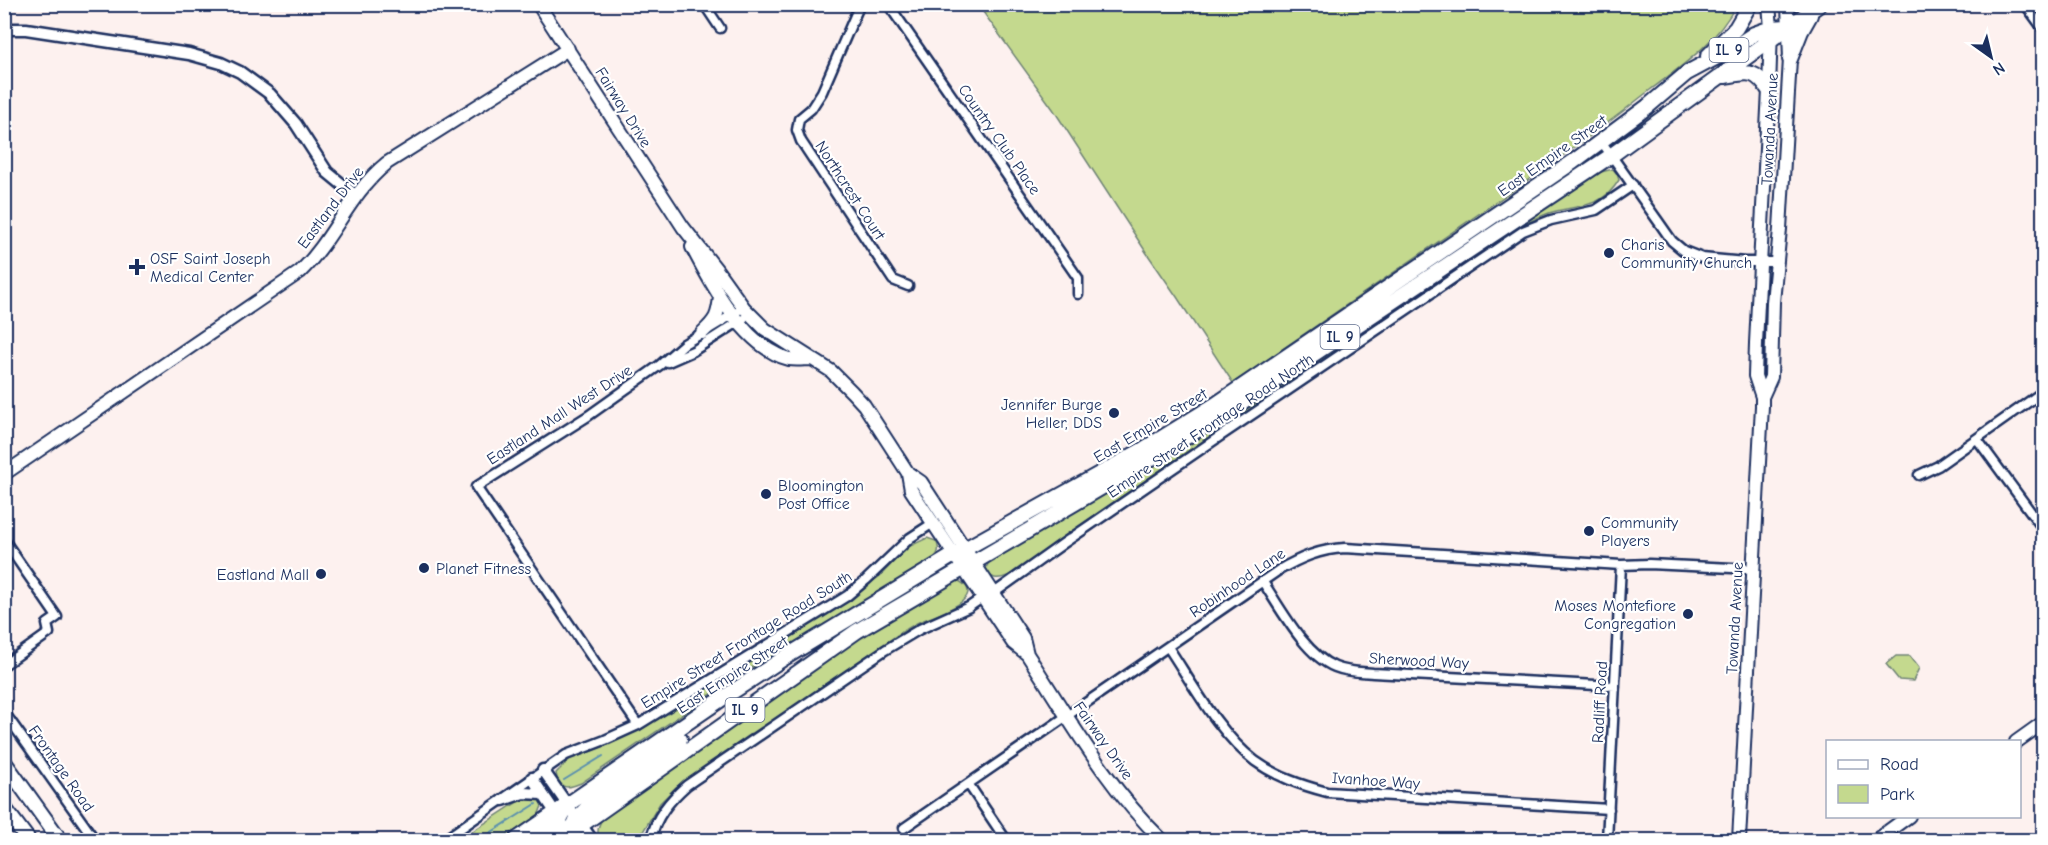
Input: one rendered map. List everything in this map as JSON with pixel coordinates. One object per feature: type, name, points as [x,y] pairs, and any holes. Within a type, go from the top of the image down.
[{"type":"main road","name":"Fairway Drive","points":[[538,4],[682,227],[707,276],[736,319],[754,338],[779,354],[789,359],[812,359]]},
{"type":"main road","name":"IL 9","points":[[1687,73],[1716,49],[1736,28],[1750,4]]},
{"type":"main road","name":"Towanda Avenue","points":[[1762,397],[1755,376],[1768,90],[1769,4]]},
{"type":"main road","name":"Towanda Avenue","points":[[1738,840],[1762,397],[1771,377],[1773,302],[1778,262],[1790,59],[1788,4]]},
{"type":"main road","points":[[1789,27],[1817,7]]},
{"type":"main road","points":[[1790,59],[1801,31],[1817,7]]},
{"type":"main road","name":"East Empire Street","points":[[516,840],[558,817],[568,805],[794,652],[960,552],[1144,449],[1215,405],[1601,141],[1647,107],[1687,73],[1754,34],[1770,34],[1789,27]]},
{"type":"main road","name":"East Empire Street","points":[[568,838],[579,822],[857,631],[1162,452],[1237,405],[1612,155],[1720,77],[1770,34]]},
{"type":"main road","name":"Eastland Drive","points":[[4,474],[291,279],[307,265],[327,241],[355,195],[378,170],[568,49]]},
{"type":"main road","points":[[1720,77],[1746,72],[1759,77],[1768,90]]},
{"type":"main road","name":"Fairway Drive","points":[[682,227],[747,311],[765,329],[831,371],[858,398],[908,473],[921,483],[988,596],[1023,638],[1027,654],[1068,717],[1125,799],[1146,826],[1162,840]]},
{"type":"main road","points":[[702,333],[716,320],[720,297]]},
{"type":"main road","name":"Fairway Drive","points":[[908,473],[911,490],[933,523],[960,552]]},
{"type":"main road","points":[[579,822],[597,798],[708,718],[720,700]]},
{"type":"main road","points":[[2017,740],[2043,722]]},
{"type":"main road","points":[[4,762],[60,840]]},
{"type":"main road","points":[[4,808],[28,840]]},
{"type":"main road","points":[[540,840],[556,827],[558,817]]},
{"type":"main road","points":[[1876,840],[1907,818]]},
{"type":"street","points":[[704,4],[720,28]]},
{"type":"street","name":"Northcrest Court","points":[[860,4],[822,92],[810,109],[799,119],[798,136],[893,280],[908,286]]},
{"type":"street","name":"Country Club Place","points":[[888,4],[1078,278],[1078,294]]},
{"type":"street","points":[[2025,4],[2043,30]]},
{"type":"street","points":[[4,29],[26,29],[183,53],[221,63],[240,72],[270,94],[296,124],[327,172],[355,195]]},
{"type":"street","points":[[1601,141],[1672,241],[1684,250],[1702,258],[1778,262]]},
{"type":"street","name":"Empire Street Frontage Road North","points":[[651,840],[656,825],[670,801],[687,785],[885,650],[908,635],[988,596],[1523,231],[1551,220],[1596,210],[1633,185]]},
{"type":"street","name":"Eastland Mall West Drive","points":[[660,365],[693,351],[747,311]]},
{"type":"street","name":"Eastland Mall West Drive","points":[[638,724],[476,487],[588,416],[660,365],[684,344],[702,333],[736,319]]},
{"type":"street","points":[[1919,475],[1938,466],[2043,391]]},
{"type":"street","points":[[1977,439],[2043,531]]},
{"type":"street","name":"Empire Street Frontage Road South","points":[[444,840],[543,770],[574,751],[605,740],[638,724],[847,596],[910,538],[933,523]]},
{"type":"street","points":[[4,540],[57,617],[47,624],[49,633],[4,665]]},
{"type":"street","name":"Robinhood Lane","points":[[904,828],[1263,582],[1305,556],[1340,548],[1622,565],[1753,569]]},
{"type":"street","name":"Radliff Road","points":[[1607,840],[1622,565]]},
{"type":"street","name":"Sherwood Way","points":[[1263,582],[1304,641],[1322,660],[1338,668],[1373,673],[1615,686]]},
{"type":"street","name":"Ivanhoe Way","points":[[1168,647],[1223,728],[1255,760],[1293,782],[1327,792],[1609,809]]},
{"type":"street","name":"Frontage Road","points":[[4,712],[95,840]]},
{"type":"street","points":[[543,770],[592,840]]},
{"type":"street","points":[[532,778],[558,817],[568,838]]},
{"type":"street","points":[[969,785],[1006,840]]},
{"type":"street","points":[[503,800],[523,794],[542,794]]},
{"type":"green space","points":[[978,5],[1736,5],[1719,30],[1698,52],[1611,121],[1233,383],[1053,109]]},
{"type":"green space","points":[[1613,169],[1619,180],[1605,197],[1588,204],[1549,213],[1523,225],[1131,490],[1015,572],[1006,577],[990,576],[986,568],[990,560],[1593,174]]},
{"type":"green space","points":[[927,538],[936,541],[938,548],[936,556],[928,563],[785,650],[747,670],[581,783],[567,787],[558,783],[556,773],[570,759],[640,730],[846,601],[880,576],[908,547]]},
{"type":"green space","points":[[959,581],[967,587],[968,594],[964,600],[905,630],[676,787],[660,803],[638,840],[600,840],[598,829],[603,818],[865,633],[951,582]]},
{"type":"green space","points":[[1896,656],[1910,656],[1919,668],[1913,681],[1899,680],[1886,664]]},
{"type":"green space","points":[[525,797],[539,799],[542,806],[537,818],[505,840],[459,840]]},
{"type":"waterway","points":[[564,780],[603,756]]},
{"type":"waterway","points":[[479,840],[536,804]]},
{"type":"place","name":"Charis Community Church","points":[[1609,253]]},
{"type":"place","name":"OSF Saint Joseph Medical Center","points":[[137,267]]},
{"type":"place","name":"Jennifer Burge Heller, DDS","points":[[1114,413]]},
{"type":"place","name":"Bloomington Post Office","points":[[766,494]]},
{"type":"place","name":"Community Players","points":[[1589,531]]},
{"type":"place","name":"Planet Fitness","points":[[424,568]]},
{"type":"place","name":"Eastland Mall","points":[[321,574]]},
{"type":"place","name":"Moses Montefiore Congregation","points":[[1688,614]]}]
